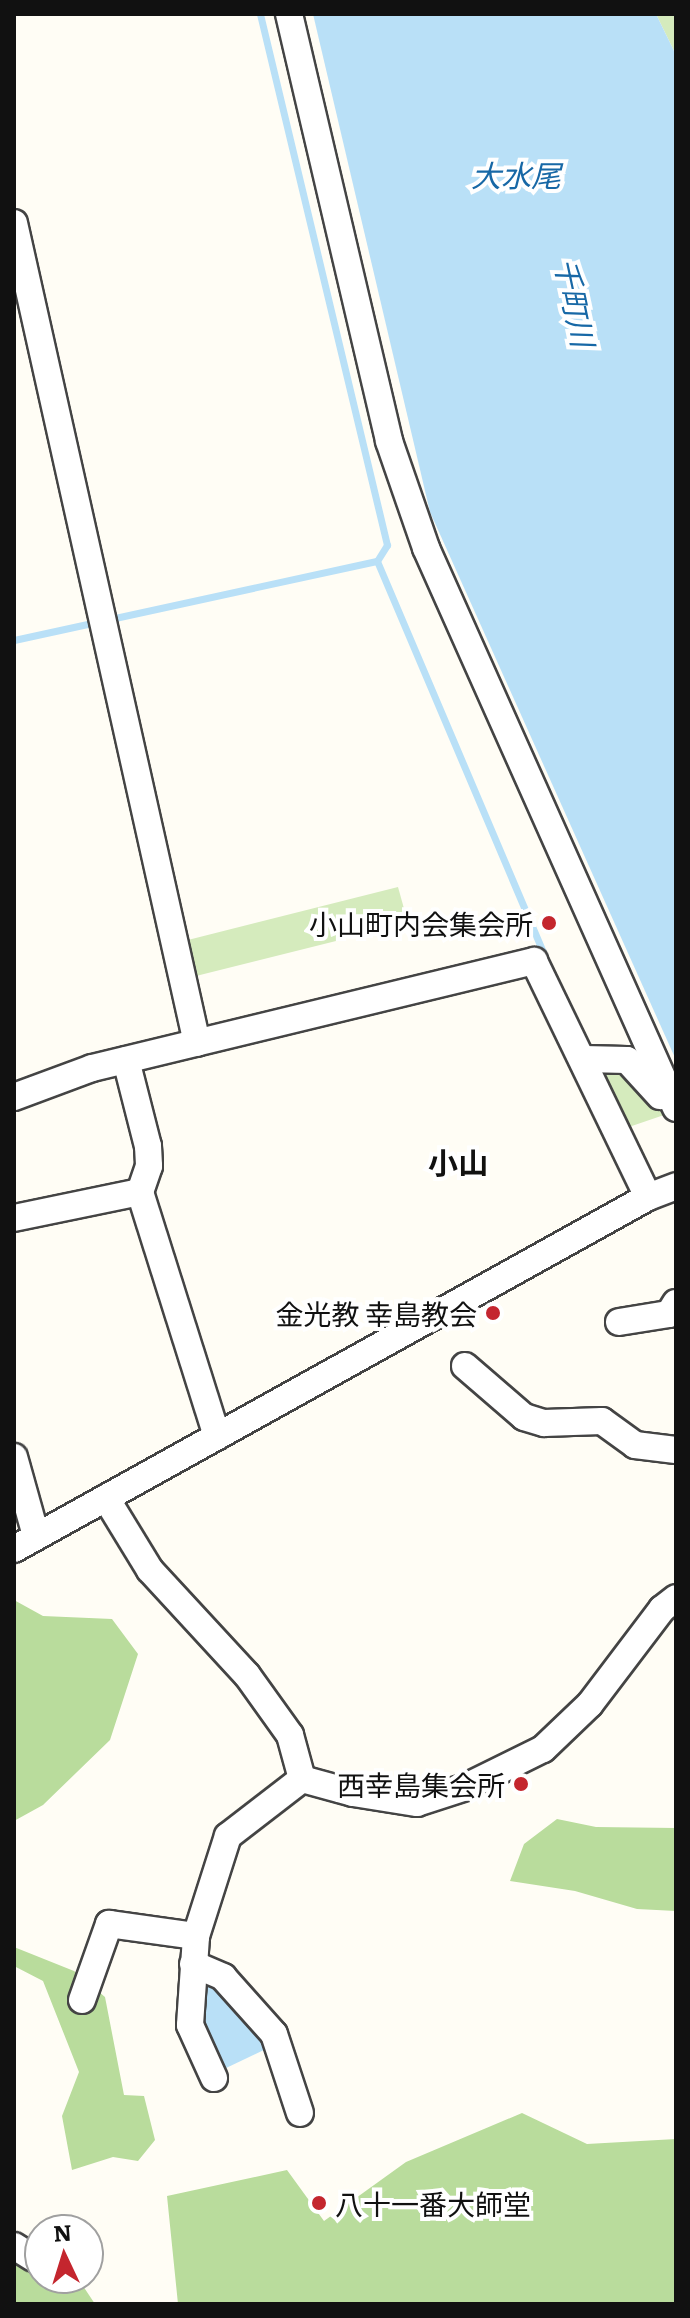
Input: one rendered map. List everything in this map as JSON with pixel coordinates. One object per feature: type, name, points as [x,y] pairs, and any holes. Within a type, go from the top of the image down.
[{"type":"street","points":[[289,14],[389,441],[426,548],[676,1110]]},
{"type":"street","points":[[14,223],[197,1043]]},
{"type":"street","points":[[14,1097],[126,1060],[534,961],[648,1197]]},
{"type":"street","points":[[584,1059],[634,1064],[676,1110]]},
{"type":"street","points":[[126,1060],[148,1146],[141,1189],[217,1436]]},
{"type":"street","points":[[14,1457],[25,1543],[648,1197],[676,1186]]},
{"type":"street","points":[[14,1218],[141,1189]]},
{"type":"street","points":[[619,1322],[669,1314],[676,1303]]},
{"type":"street","points":[[465,1366],[524,1417],[544,1423],[602,1421],[635,1445],[676,1450]]},
{"type":"street","points":[[106,1498],[150,1570],[247,1675],[290,1735],[302,1779]]},
{"type":"street","points":[[214,2078],[190,2025],[193,1964],[196,1936],[228,1836],[302,1779],[417,1803],[466,1787],[543,1749],[590,1704],[662,1609],[676,1598]]},
{"type":"street","points":[[82,2000],[109,1924],[196,1936]]},
{"type":"street","points":[[193,1964],[223,1977],[274,2034],[300,2113]]},
{"type":"green space","points":[[656,14],[676,14],[676,55]]},
{"type":"green space","points":[[398,887],[408,923],[188,978],[180,942]]},
{"type":"green space","points":[[595,1066],[638,1074],[667,1114],[623,1129]]},
{"type":"green space","points":[[14,1600],[43,1616],[112,1619],[138,1654],[110,1740],[43,1805],[14,1821]]},
{"type":"green space","points":[[557,1819],[596,1827],[676,1828],[676,1911],[637,1909],[575,1891],[510,1881],[524,1844]]},
{"type":"green space","points":[[14,1947],[74,1971],[105,1997],[124,2095],[144,2096],[155,2140],[138,2161],[113,2157],[72,2170],[62,2116],[79,2072],[43,1981],[14,1966]]},
{"type":"green space","points":[[522,2113],[587,2144],[676,2139],[676,2304],[178,2304],[167,2196],[287,2170],[324,2221],[406,2162]]},
{"type":"green space","points":[[14,2261],[24,2263],[24,2294],[88,2294],[95,2304],[14,2304]]},
{"type":"water","name":"大水尾","points":[[313,14],[656,14],[676,55],[676,1060],[430,512]]},
{"type":"water","points":[[205,1979],[223,1990],[270,2047],[224,2069],[200,2020]]},
{"type":"waterway","points":[[14,640],[377,561],[387,545],[260,14]]},
{"type":"waterway","points":[[377,561],[546,959]]},
{"type":"place","name":"小山町内会集会所","points":[[549,923]]},
{"type":"place","name":"金光教 幸島教会","points":[[493,1313]]},
{"type":"place","name":"西幸島集会所","points":[[521,1784]]},
{"type":"place","name":"八十一番大師堂","points":[[319,2203]]},
{"type":"district","name":"小山","points":[[458,1161]]},
{"type":"water label","name":"千町川","points":[[576,302]]}]
